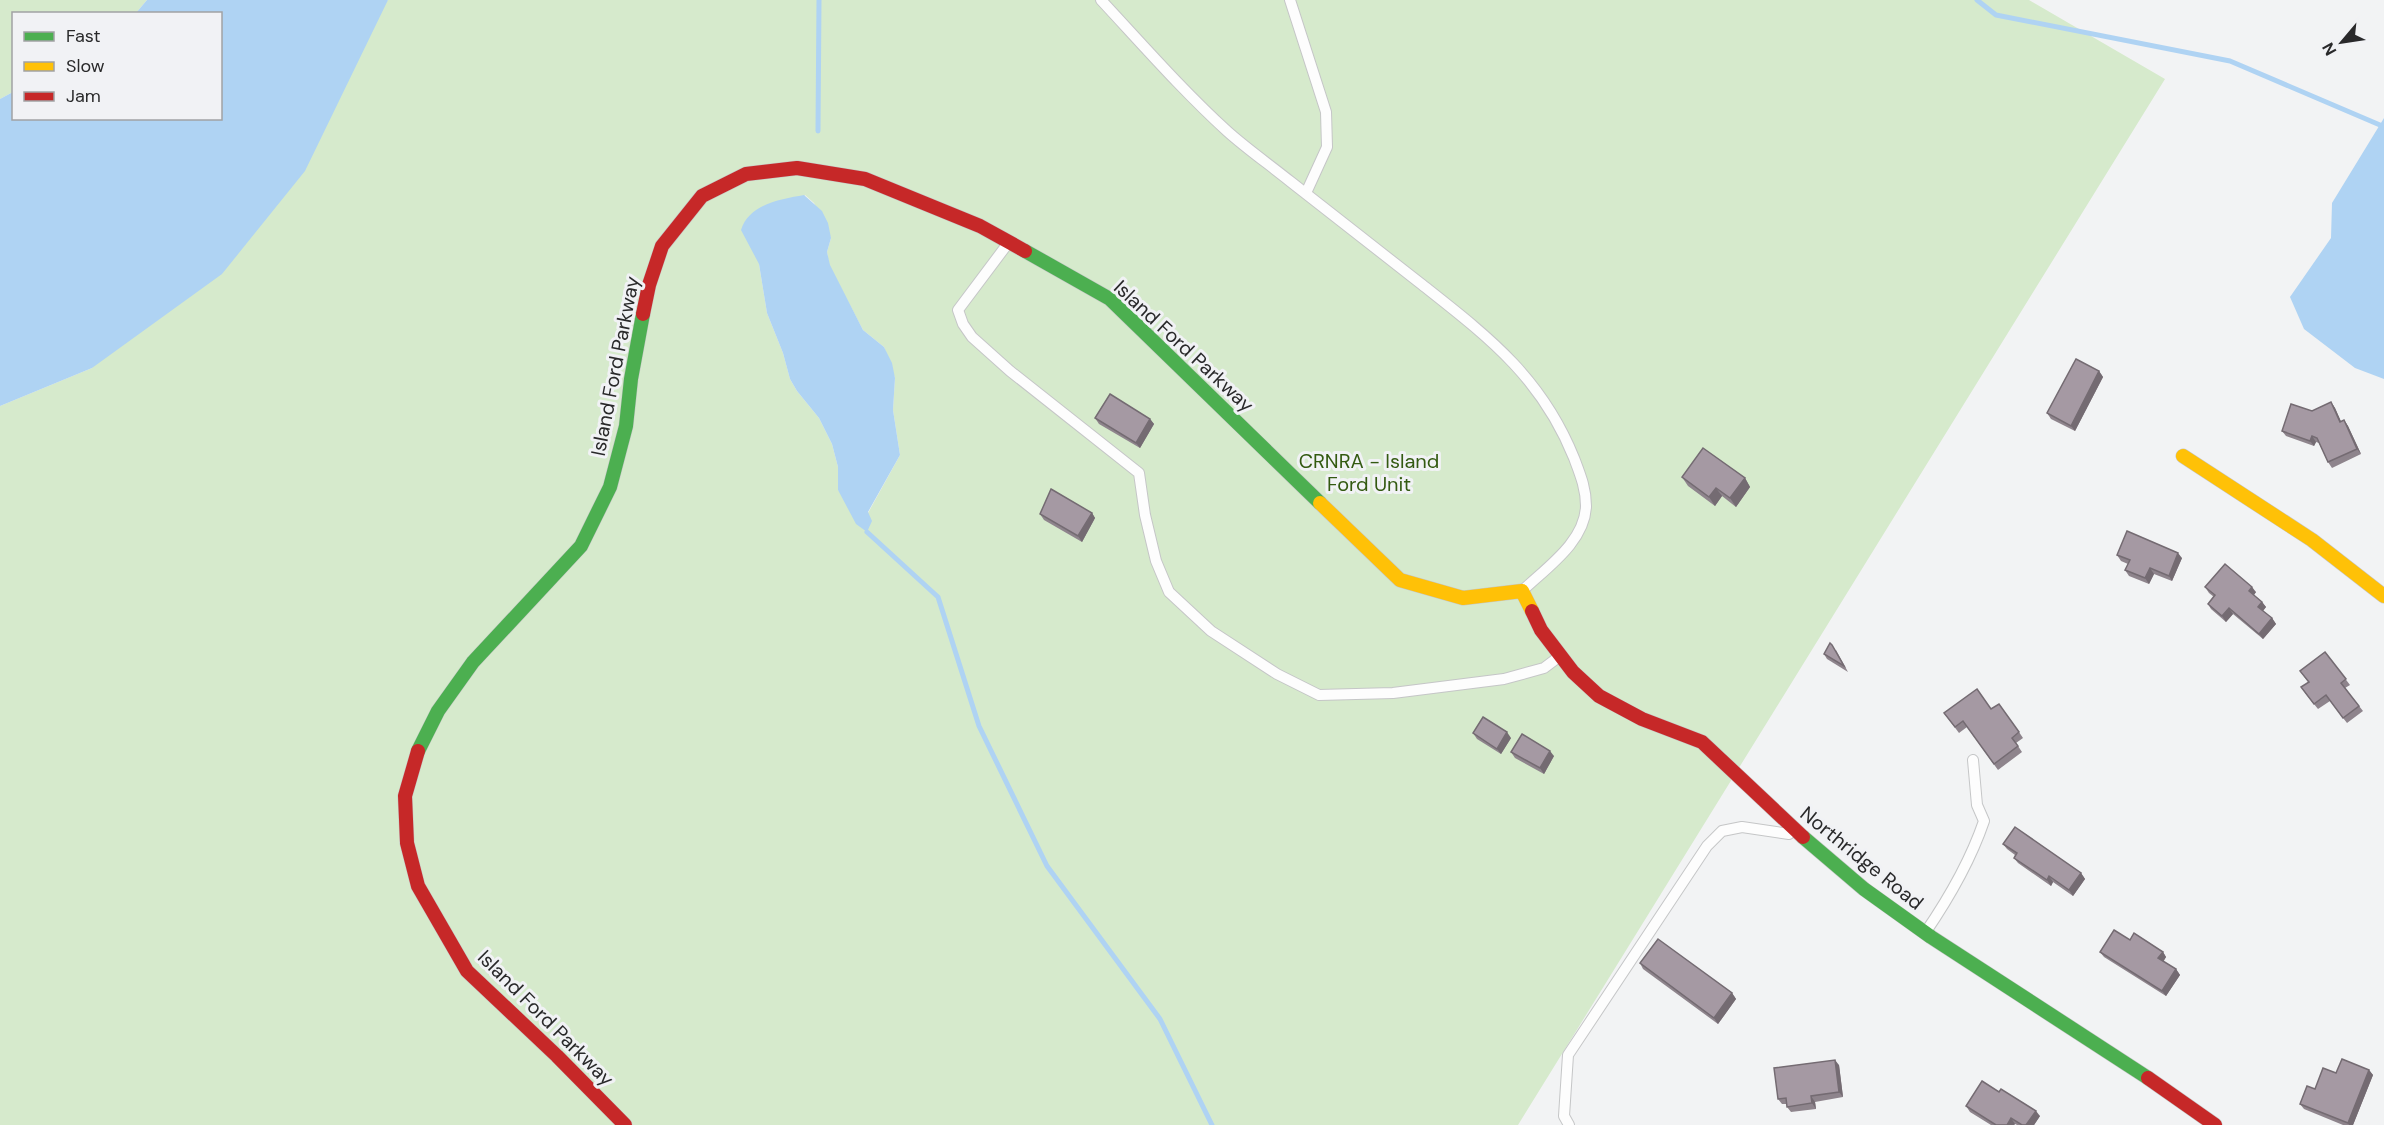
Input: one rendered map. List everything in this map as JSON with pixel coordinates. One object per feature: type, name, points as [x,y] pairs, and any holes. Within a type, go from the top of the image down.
[{"type":"street","name":"Island Ford Parkway","points":[[625,1125],[467,970],[418,886],[407,843],[405,796],[418,752],[438,711],[474,662],[580,546],[610,487],[626,426],[631,380],[649,285],[662,246],[702,196],[746,174],[797,168],[865,179],[980,226],[1110,299],[1400,580],[1463,598],[1522,591]]},
{"type":"street","points":[[2183,456],[2312,540],[2384,596]]},
{"type":"street","name":"Northridge Road","points":[[1522,591],[1540,630],[1573,672],[1599,696],[1642,718],[1702,742],[1801,836],[1864,889],[1925,933],[2215,1125]]},
{"type":"lane","points":[[1101,0],[1162,66],[1228,132],[1503,351],[1525,375],[1547,405],[1566,438],[1586,493],[1586,509],[1582,526],[1573,541],[1522,591]]},
{"type":"lane","points":[[1290,0],[1326,112],[1327,147],[1306,193]]},
{"type":"lane","points":[[1010,242],[958,310],[963,324],[972,337],[1010,371],[1139,473],[1145,515],[1156,561],[1169,592],[1211,631],[1277,674],[1319,695],[1393,693],[1504,679],[1544,668],[1560,656]]},
{"type":"lane","points":[[1925,933],[1951,894],[1977,843],[1984,821],[1977,806],[1973,760]]},
{"type":"lane","points":[[1569,1125],[1564,1116],[1568,1055],[1707,846],[1722,831],[1742,827],[1801,836]]},
{"type":"green space","points":[[0,0],[147,0],[137,12],[12,12],[12,93],[0,99]]},
{"type":"green space","name":"CRNRA - Island Ford Unit","points":[[388,0],[2029,0],[2165,79],[1518,1125],[0,1125],[0,406],[92,368]],"holes":[[[805,195],[814,203],[831,238],[827,252],[829,265],[863,330],[884,347],[895,378],[893,410],[900,455],[868,513],[838,490],[838,467],[832,444],[819,418],[790,379],[783,353],[767,313],[759,264]]]},
{"type":"water","points":[[147,0],[388,0],[305,171],[222,274],[92,368],[0,406],[0,99],[12,93],[12,120],[222,120],[222,12],[137,12]]},
{"type":"water","points":[[2384,118],[2384,379],[2355,368],[2304,329],[2290,297],[2331,238],[2332,203]]},
{"type":"water","points":[[804,195],[822,211],[828,223],[831,238],[827,252],[830,265],[863,330],[884,347],[892,363],[895,378],[893,410],[900,455],[868,512],[872,521],[867,532],[856,524],[838,490],[838,467],[832,444],[819,418],[790,379],[783,353],[767,313],[759,264],[741,230],[751,214],[767,204]]},
{"type":"building","points":[[2076,359],[2099,371],[2071,426],[2047,413]]},
{"type":"building","points":[[1110,394],[1150,419],[1136,443],[1095,418]]},
{"type":"building","points":[[2331,402],[2340,422],[2344,420],[2357,449],[2328,462],[2317,438],[2312,436],[2310,441],[2282,431],[2291,404],[2312,411]]},
{"type":"building","points":[[1703,448],[1745,478],[1730,498],[1716,488],[1709,497],[1682,477]]},
{"type":"building","points":[[1051,489],[1092,513],[1078,536],[1040,514]]},
{"type":"building","points":[[2127,531],[2178,553],[2169,576],[2150,568],[2145,578],[2125,570],[2130,560],[2117,555]]},
{"type":"building","points":[[2225,564],[2252,587],[2249,591],[2262,602],[2258,607],[2272,618],[2259,634],[2229,608],[2222,616],[2208,604],[2215,595],[2205,587]]},
{"type":"building","points":[[1830,643],[1832,645],[1844,666],[1824,654]]},
{"type":"building","points":[[2325,652],[2346,679],[2341,683],[2359,706],[2343,718],[2326,695],[2314,704],[2301,687],[2309,682],[2300,671]]},
{"type":"building","points":[[1977,689],[1991,709],[1999,704],[2019,732],[2012,738],[2018,746],[1994,764],[1963,721],[1955,727],[1944,713]]},
{"type":"building","points":[[1483,717],[1507,732],[1497,749],[1473,733]]},
{"type":"building","points":[[1522,734],[1550,751],[1540,768],[1511,752]]},
{"type":"building","points":[[2015,827],[2081,873],[2069,890],[2049,876],[2047,880],[2014,858],[2017,853],[2003,844]]},
{"type":"building","points":[[2114,930],[2130,940],[2134,933],[2163,952],[2158,958],[2176,969],[2162,991],[2100,952]]},
{"type":"building","points":[[1658,939],[1732,993],[1714,1018],[1640,963]]},
{"type":"building","points":[[2342,1059],[2369,1070],[2348,1123],[2300,1104],[2307,1086],[2315,1089],[2323,1068],[2336,1073]]},
{"type":"building","points":[[1835,1060],[1839,1092],[1811,1096],[1812,1103],[1787,1107],[1786,1098],[1778,1099],[1774,1068]]},
{"type":"building","points":[[1982,1081],[1999,1092],[2001,1089],[2036,1111],[2026,1125],[2011,1118],[2007,1125],[1996,1125],[1966,1106]]},
{"type":"waterway","points":[[818,131],[819,0]]},
{"type":"waterway","points":[[1977,0],[1996,15],[2230,61],[2380,125]]},
{"type":"waterway","points":[[867,532],[938,597],[979,726],[1047,866],[1160,1019],[1212,1125]]},
{"type":"traffic: fast","points":[[1025,251],[1110,299],[1320,503]]},
{"type":"traffic: fast","points":[[418,751],[438,711],[473,662],[581,546],[610,487],[626,426],[631,379],[643,314]]},
{"type":"traffic: fast","points":[[1803,837],[1864,889],[1931,937],[2148,1078]]},
{"type":"traffic: slow","points":[[2183,456],[2312,540],[2384,596]]},
{"type":"traffic: slow","points":[[1320,503],[1400,580],[1463,598],[1522,591],[1532,611]]},
{"type":"traffic: jam","points":[[643,314],[649,285],[662,246],[702,196],[746,174],[797,168],[865,179],[980,226],[1025,251]]},
{"type":"traffic: jam","points":[[1532,611],[1541,630],[1573,672],[1599,696],[1642,719],[1702,742],[1803,837]]},
{"type":"traffic: jam","points":[[418,751],[405,796],[407,843],[418,886],[467,971],[557,1056],[625,1125]]},
{"type":"traffic: jam","points":[[2148,1078],[2215,1125]]}]
